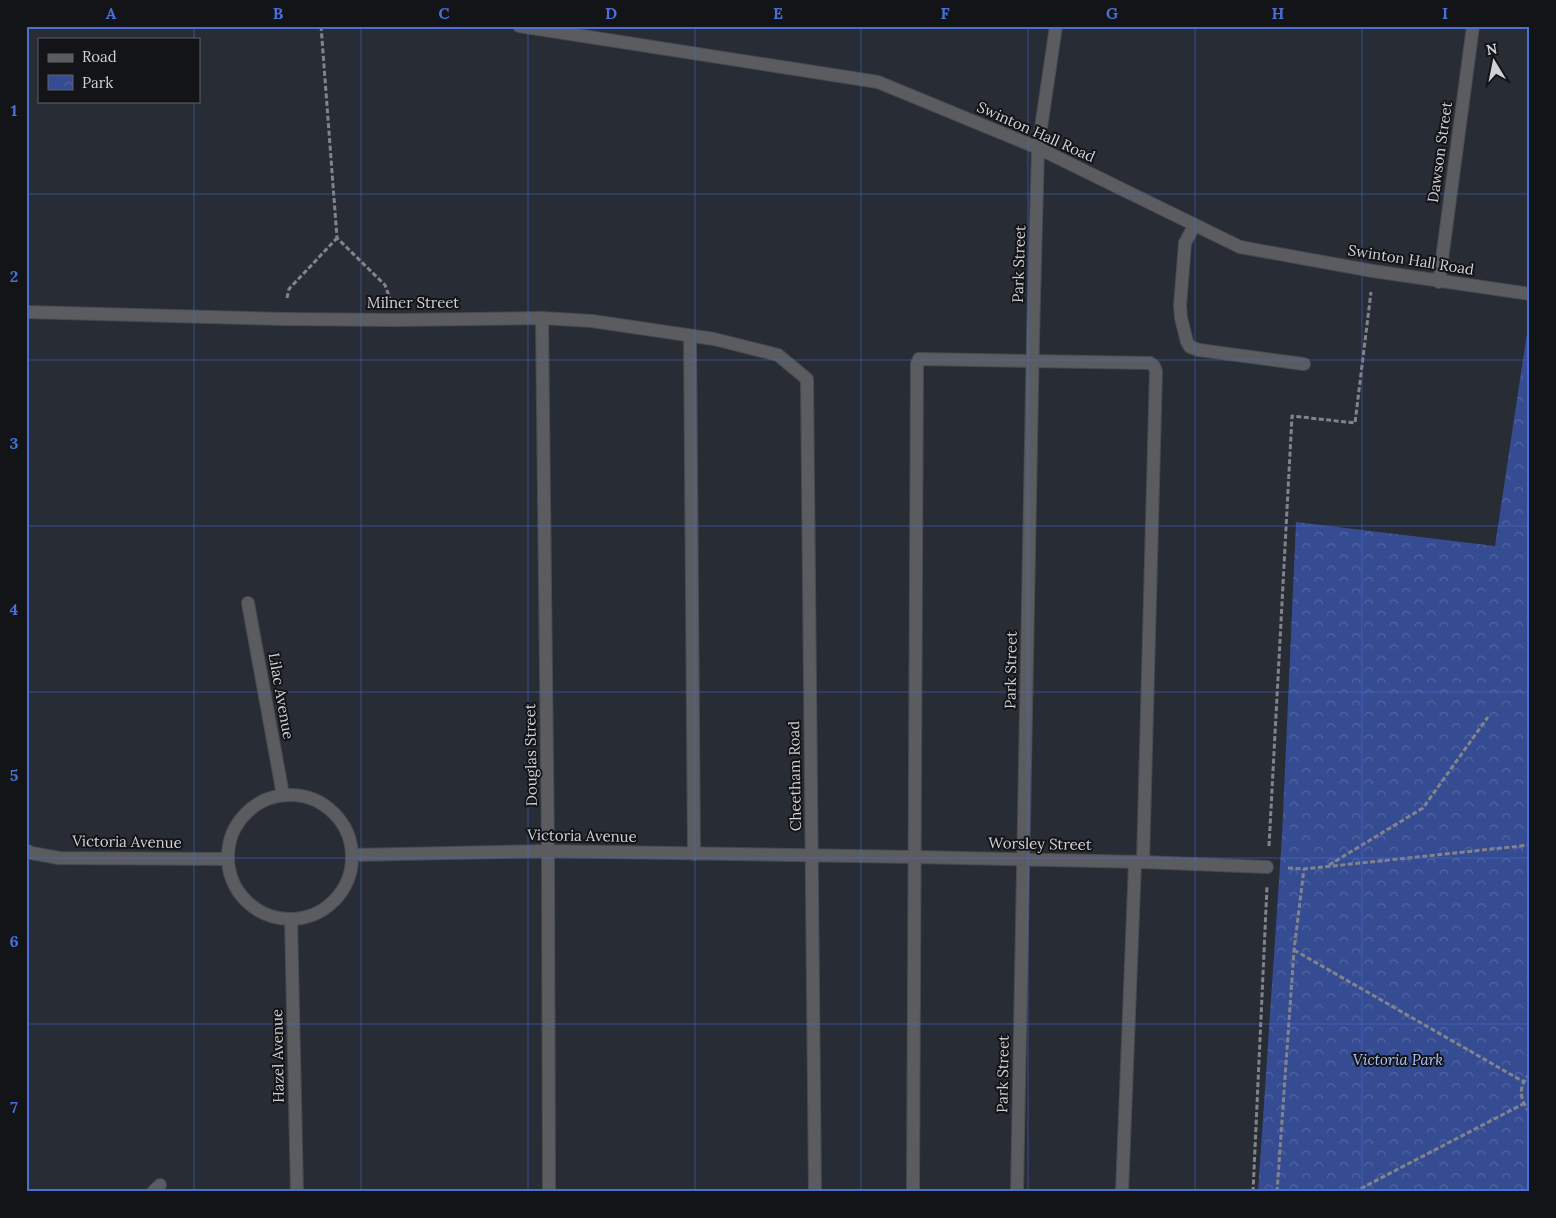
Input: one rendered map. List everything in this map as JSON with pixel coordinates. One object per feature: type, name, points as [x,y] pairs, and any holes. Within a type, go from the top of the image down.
[{"type":"street","name":"Swinton Hall Road","points":[[520,26],[878,82],[1038,148],[1240,247],[1439,282],[1530,294]]},
{"type":"street","name":"Park Street","points":[[1017,1192],[1038,148],[1056,26]]},
{"type":"street","name":"Dawson Street","points":[[1439,282],[1473,26]]},
{"type":"street","points":[[1194,226],[1185,243],[1180,306],[1182,324],[1190,347],[1199,350],[1304,364]]},
{"type":"street","name":"Milner Street","points":[[26,312],[282,319],[542,318],[592,321],[714,339],[778,355],[793,366]]},
{"type":"street","name":"Douglas Street","points":[[542,318],[548,851],[549,1192]]},
{"type":"street","points":[[690,336],[694,854]]},
{"type":"street","points":[[914,1192],[917,364],[919,359],[924,358],[1150,363],[1156,371],[1139,862],[1122,1192]]},
{"type":"street","name":"Cheetham Road","points":[[793,366],[807,379],[815,1192]]},
{"type":"street","name":"Lilac Avenue","points":[[248,603],[282,795]]},
{"type":"street","points":[[282,795],[303,796],[322,803],[333,812],[349,835],[353,855],[350,874],[342,892],[328,906],[310,916],[291,919],[272,916],[255,908],[241,895],[232,878],[228,859],[230,841],[237,824],[249,810],[265,800],[282,795]]},
{"type":"street","name":"Victoria Avenue","points":[[26,850],[59,858],[228,859]]},
{"type":"street","name":"Victoria Avenue","points":[[353,855],[548,851],[812,856]]},
{"type":"street","name":"Worsley Street","points":[[812,856],[1139,862],[1268,867]]},
{"type":"street","name":"Hazel Avenue","points":[[291,919],[297,1192]]},
{"type":"path","points":[[321,26],[337,238],[385,285],[398,320]]},
{"type":"path","points":[[282,319],[289,289],[337,238]]},
{"type":"path","points":[[1253,1192],[1292,416],[1355,423],[1373,271]]},
{"type":"path","points":[[1326,867],[1423,808],[1488,717]]},
{"type":"path","points":[[1268,867],[1304,869],[1530,845]]},
{"type":"path","points":[[1277,1192],[1294,950],[1304,869]]},
{"type":"path","points":[[1294,950],[1524,1082]]},
{"type":"path","points":[[1530,1074],[1522,1086],[1521,1097],[1523,1104],[1530,1112]]},
{"type":"path","points":[[1354,1192],[1523,1104]]},
{"type":"green space","name":"Victoria Park","points":[[1530,313],[1530,1192],[1258,1192],[1282,836],[1296,522],[1495,546]]}]
